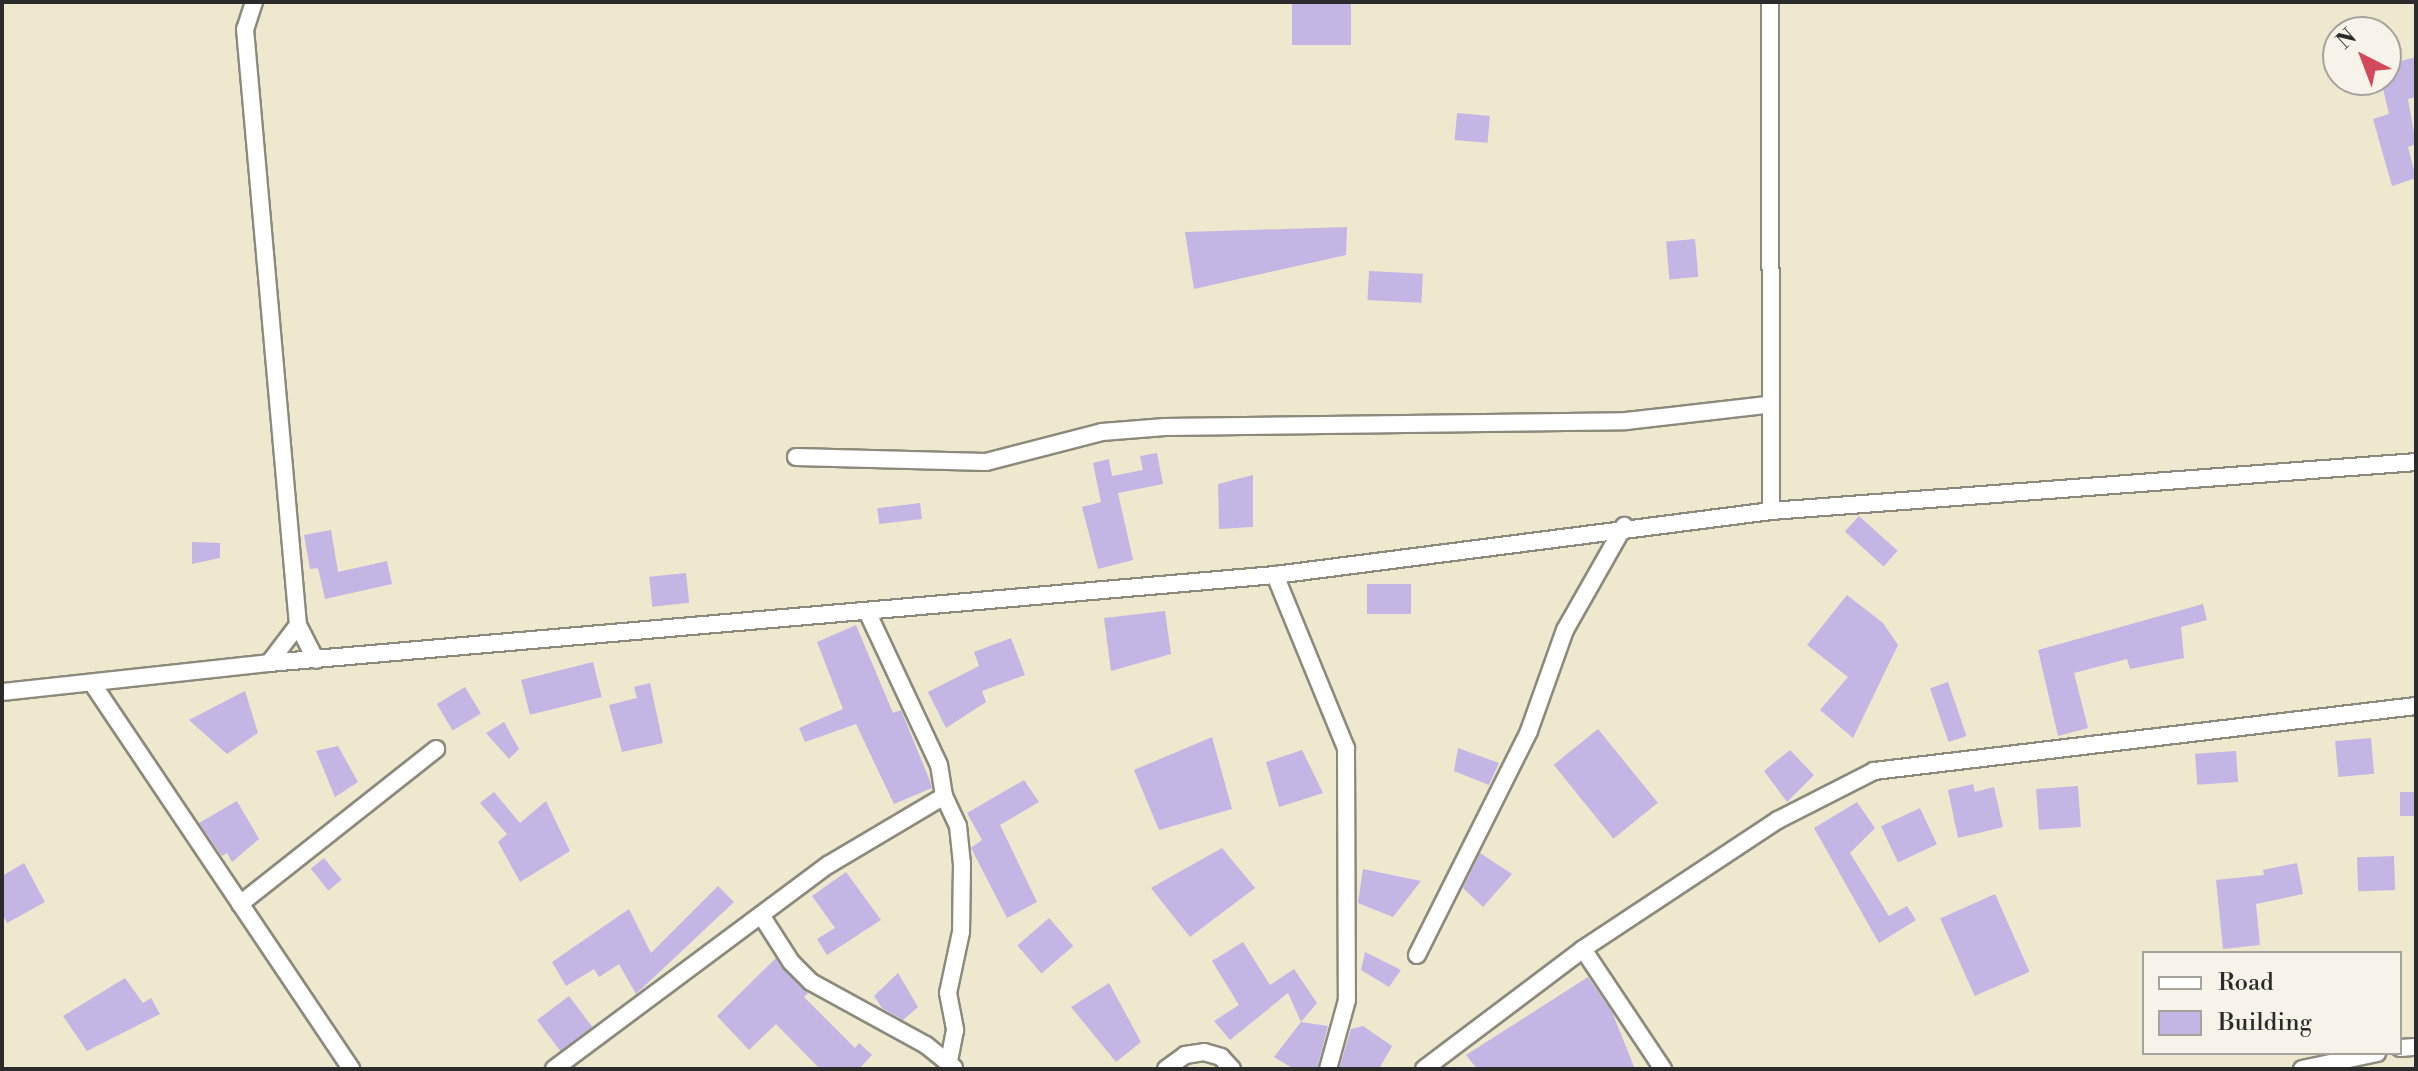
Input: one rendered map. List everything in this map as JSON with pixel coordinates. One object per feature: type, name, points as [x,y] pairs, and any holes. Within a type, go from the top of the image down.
[{"type":"street","points":[[254,2],[245,29],[298,625],[316,660]]},
{"type":"street","points":[[1770,2],[1767,405],[1771,511]]},
{"type":"street","points":[[796,457],[986,462],[1102,432],[1165,427],[1626,421],[1767,405]]},
{"type":"street","points":[[2,692],[269,663],[1275,575],[1624,526],[1771,511],[2416,462]]},
{"type":"street","points":[[1417,955],[1529,731],[1565,630],[1624,526]]},
{"type":"street","points":[[1275,575],[1346,748],[1347,1000],[1328,1069]]},
{"type":"street","points":[[761,915],[791,962],[811,982],[952,1066],[955,1030],[948,993],[961,932],[962,863],[958,826],[944,796],[939,765],[867,611]]},
{"type":"street","points":[[269,663],[298,625]]},
{"type":"street","points":[[92,683],[351,1069]]},
{"type":"street","points":[[1424,1069],[1583,949],[1778,820],[1874,771],[2416,706]]},
{"type":"street","points":[[240,904],[436,749]]},
{"type":"street","points":[[554,1069],[828,865],[944,796]]},
{"type":"street","points":[[1583,949],[1663,1069]]},
{"type":"street","points":[[1166,1069],[1185,1055],[1204,1052],[1221,1057],[1232,1069]]},
{"type":"street","points":[[2302,1069],[2368,1055]]},
{"type":"building","points":[[1292,2],[1351,2],[1351,45],[1292,45]]},
{"type":"building","points":[[2416,57],[2416,97],[2408,99],[2416,144],[2408,147],[2416,178],[2392,186],[2373,119],[2389,114],[2385,96],[2402,96],[2402,61]]},
{"type":"building","points":[[1457,113],[1490,116],[1488,143],[1455,140]]},
{"type":"building","points":[[1347,227],[1346,255],[1194,289],[1185,232]]},
{"type":"building","points":[[1695,239],[1698,277],[1669,279],[1666,242]]},
{"type":"building","points":[[1369,271],[1423,274],[1421,303],[1367,300]]},
{"type":"building","points":[[1157,453],[1163,484],[1118,493],[1133,560],[1098,569],[1082,507],[1101,502],[1093,463],[1109,459],[1112,476],[1143,470],[1140,456]]},
{"type":"building","points":[[1253,475],[1253,527],[1219,529],[1218,484]]},
{"type":"building","points":[[920,503],[922,519],[879,524],[877,508]]},
{"type":"building","points":[[1859,516],[1898,551],[1884,566],[1845,532]]},
{"type":"building","points":[[331,530],[338,572],[387,561],[392,584],[325,599],[318,568],[310,569],[304,535]]},
{"type":"building","points":[[192,542],[220,543],[220,558],[192,564]]},
{"type":"building","points":[[686,573],[689,603],[652,607],[649,577]]},
{"type":"building","points":[[1367,584],[1411,584],[1411,614],[1367,614]]},
{"type":"building","points":[[1847,595],[1883,623],[1898,645],[1853,738],[1820,710],[1848,677],[1807,645]]},
{"type":"building","points":[[2203,604],[2207,620],[2181,627],[2184,658],[2130,669],[2127,659],[2074,673],[2088,728],[2058,736],[2038,650]]},
{"type":"building","points":[[1165,611],[1171,654],[1111,671],[1104,618]]},
{"type":"building","points":[[856,625],[893,713],[901,710],[932,788],[894,804],[856,724],[805,742],[799,728],[843,709],[817,642]]},
{"type":"building","points":[[1011,638],[1025,675],[982,691],[986,702],[946,728],[928,692],[979,666],[974,652]]},
{"type":"building","points":[[593,662],[602,697],[530,715],[521,680]]},
{"type":"building","points":[[1948,682],[1967,736],[1949,742],[1930,688]]},
{"type":"building","points":[[650,683],[663,743],[622,752],[609,705],[637,698],[634,687]]},
{"type":"building","points":[[465,687],[481,714],[453,731],[437,704]]},
{"type":"building","points":[[245,691],[258,733],[227,754],[189,720]]},
{"type":"building","points":[[504,722],[519,749],[509,759],[486,733]]},
{"type":"building","points":[[1598,729],[1658,803],[1613,839],[1554,765]]},
{"type":"building","points":[[1212,737],[1232,809],[1159,830],[1134,770]]},
{"type":"building","points":[[2371,738],[2374,774],[2338,777],[2335,741]]},
{"type":"building","points":[[338,746],[358,782],[335,797],[316,751]]},
{"type":"building","points":[[1458,748],[1499,763],[1489,785],[1454,771]]},
{"type":"building","points":[[1302,750],[1323,793],[1279,807],[1266,762]]},
{"type":"building","points":[[1790,750],[1814,775],[1787,802],[1764,771]]},
{"type":"building","points":[[2236,751],[2238,782],[2197,785],[2195,754]]},
{"type":"building","points":[[1024,780],[1039,802],[1000,825],[1037,902],[1007,918],[971,848],[982,840],[967,813]]},
{"type":"building","points":[[1973,784],[1975,792],[1994,787],[2003,827],[1958,838],[1948,790]]},
{"type":"building","points":[[2078,786],[2081,827],[2039,830],[2036,789]]},
{"type":"building","points":[[494,792],[520,823],[546,801],[570,851],[520,882],[498,842],[507,834],[480,803]]},
{"type":"building","points":[[2400,792],[2416,792],[2416,816],[2400,816]]},
{"type":"building","points":[[237,801],[259,839],[232,862],[227,853],[222,856],[199,823]]},
{"type":"building","points":[[1857,802],[1875,828],[1850,853],[1889,916],[1907,906],[1916,920],[1879,943],[1814,828]]},
{"type":"building","points":[[1920,808],[1937,844],[1898,862],[1881,826]]},
{"type":"building","points":[[1222,848],[1255,888],[1190,937],[1151,888]]},
{"type":"building","points":[[1480,853],[1512,874],[1483,907],[1463,888]]},
{"type":"building","points":[[2394,856],[2395,890],[2358,891],[2357,857]]},
{"type":"building","points":[[324,858],[342,880],[328,890],[311,869]]},
{"type":"building","points":[[24,863],[45,902],[7,923],[2,913],[2,876]]},
{"type":"building","points":[[2297,863],[2303,894],[2256,904],[2260,945],[2223,949],[2216,880],[2264,875],[2263,870]]},
{"type":"building","points":[[1363,869],[1421,881],[1393,917],[1358,903]]},
{"type":"building","points":[[846,872],[881,920],[827,955],[817,939],[835,928],[812,896]]},
{"type":"building","points":[[718,886],[734,902],[636,994],[619,964],[599,977],[594,969],[566,986],[552,962],[629,909],[651,953]]},
{"type":"building","points":[[1995,894],[2030,972],[1975,996],[1940,918]]},
{"type":"building","points":[[1049,918],[1073,946],[1042,973],[1017,946]]},
{"type":"building","points":[[1243,942],[1270,985],[1294,969],[1317,1003],[1301,1022],[1288,993],[1230,1040],[1214,1021],[1239,1005],[1212,961]]},
{"type":"building","points":[[1365,952],[1401,970],[1389,987],[1361,970]]},
{"type":"building","points":[[776,958],[808,993],[804,997],[855,1048],[859,1043],[872,1055],[859,1069],[820,1069],[776,1024],[749,1050],[717,1016]]},
{"type":"building","points":[[898,973],[918,1007],[903,1020],[882,1008],[874,996]]},
{"type":"building","points":[[1588,977],[1612,1012],[1635,1069],[1477,1069],[1466,1055]]},
{"type":"building","points":[[125,978],[143,1003],[151,998],[160,1014],[87,1051],[63,1016]]},
{"type":"building","points":[[1109,983],[1141,1042],[1116,1062],[1071,1007]]},
{"type":"building","points":[[569,996],[592,1027],[561,1051],[537,1020]]},
{"type":"building","points":[[1301,1022],[1328,1026],[1317,1069],[1294,1069],[1274,1057]]},
{"type":"building","points":[[1363,1026],[1392,1046],[1379,1069],[1339,1069],[1351,1029]]}]
